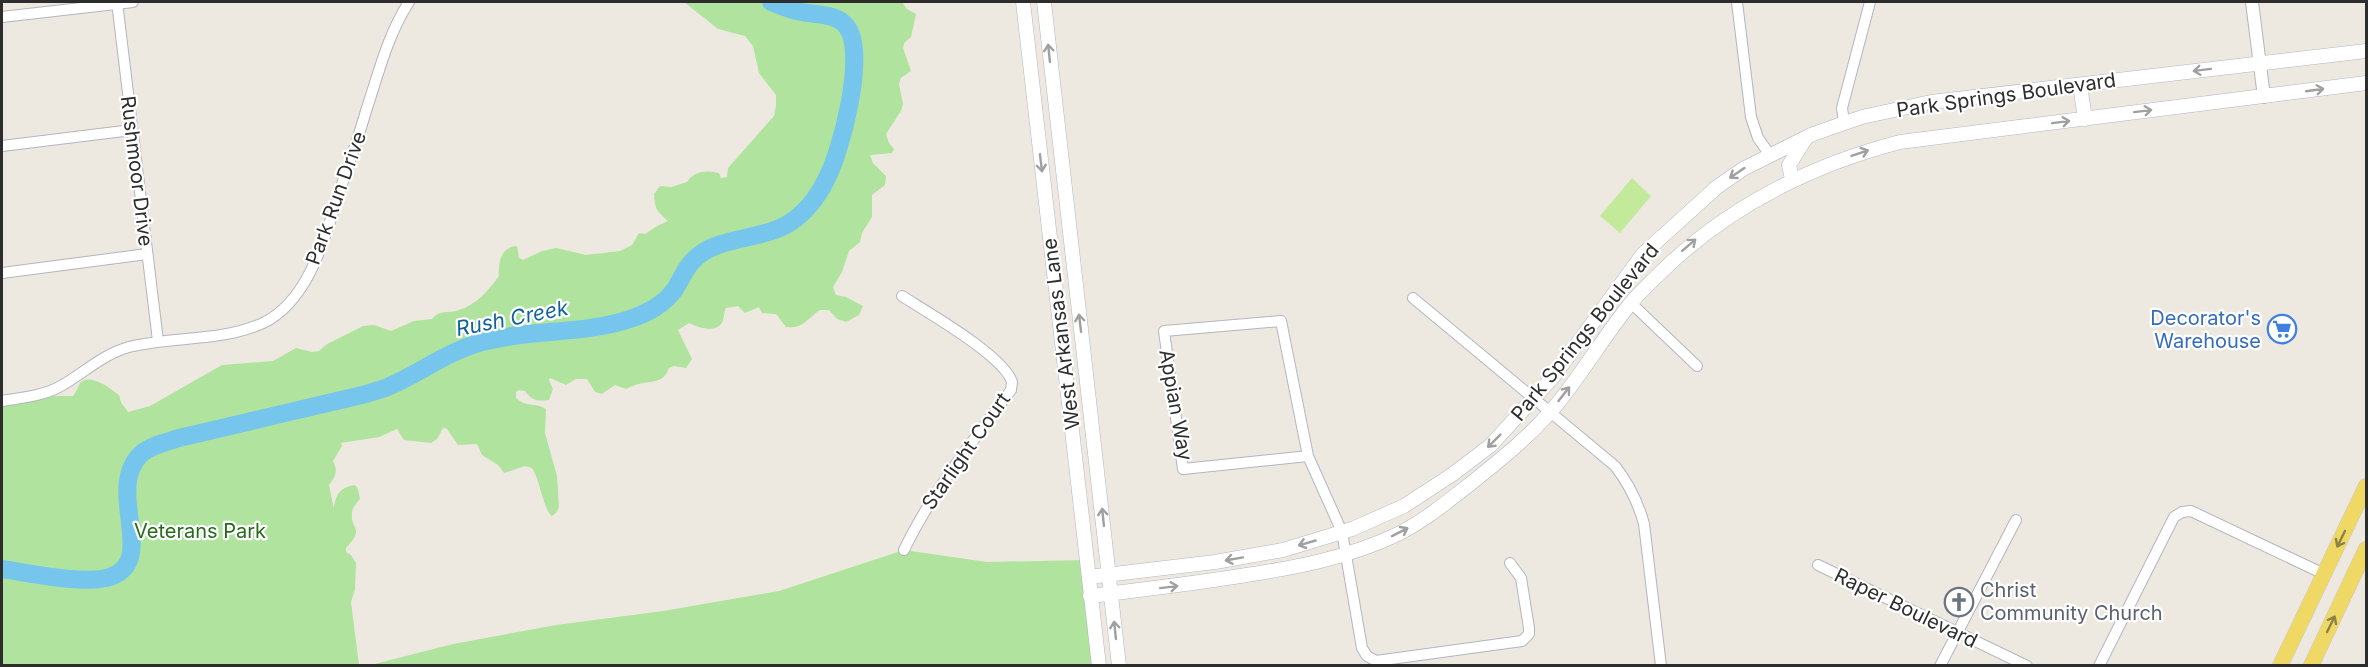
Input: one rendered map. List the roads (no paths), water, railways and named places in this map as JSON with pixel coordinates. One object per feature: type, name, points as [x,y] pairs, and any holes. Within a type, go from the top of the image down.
[{"type":"main road","name":"West Arkansas Lane","points":[[1023,2],[1099,666]]},
{"type":"main road","name":"West Arkansas Lane","points":[[1044,2],[1119,666]]},
{"type":"main road","name":"Park Springs Boulevard","points":[[1089,577],[1238,558],[1284,549],[1342,532],[1404,506],[1453,474],[1491,445],[1534,399],[1574,350],[1643,254],[1717,187],[1743,169],[1807,136],[1844,122],[1920,104],[2367,51]]},
{"type":"main road","name":"Park Springs Boulevard","points":[[1090,596],[1294,568],[1346,554],[1399,533],[1431,513],[1520,444],[1563,396],[1631,303],[1703,234],[1732,213],[1792,179],[1857,154],[1900,142],[2367,83]]},
{"type":"main road","points":[[2080,85],[2085,119]]},
{"type":"main road","points":[[1792,179],[1789,165],[1807,136]]},
{"type":"main road","points":[[2280,666],[2367,486]]},
{"type":"main road","points":[[2311,666],[2367,549]]},
{"type":"street","points":[[2,17],[117,2],[133,2]]},
{"type":"street","name":"Rushmoor Drive","points":[[117,2],[159,341]]},
{"type":"street","name":"Park Run Drive","points":[[2,401],[56,388],[111,353],[159,341],[204,337],[244,330],[269,320],[297,292],[320,253],[376,80],[392,35],[409,2]]},
{"type":"street","points":[[1737,2],[1751,117],[1758,138],[1770,155]]},
{"type":"street","points":[[1844,122],[1842,108],[1870,2]]},
{"type":"street","points":[[2252,2],[2264,97]]},
{"type":"street","points":[[2,146],[132,130]]},
{"type":"street","points":[[2,273],[147,254]]},
{"type":"street","name":"Starlight Court","points":[[902,296],[959,332],[1006,370],[1012,382],[1011,390],[919,519],[904,550]]},
{"type":"street","points":[[1413,298],[1615,466],[1627,481],[1639,507],[1648,553],[1661,666]]},
{"type":"street","points":[[1631,303],[1697,366]]},
{"type":"street","name":"Appian Way","points":[[1308,456],[1183,469],[1164,331],[1281,321],[1308,456],[1342,532],[1362,648],[1367,656],[1382,662],[1522,641],[1529,634],[1529,628],[1521,578],[1510,562]]},
{"type":"street","points":[[2099,666],[2174,517],[2186,511],[2191,511],[2324,574]]},
{"type":"street","points":[[1940,666],[2016,520]]},
{"type":"street","name":"Raper Boulevard","points":[[1818,565],[2027,666]]},
{"type":"waterway","name":"Rush Creek","points":[[2,569],[83,580],[106,578],[122,570],[130,558],[132,542],[127,487],[131,469],[141,454],[154,446],[381,390],[458,351],[482,342],[519,335],[593,328],[636,317],[655,308],[666,299],[698,256],[719,245],[768,232],[791,222],[807,209],[826,180],[832,166],[850,103],[854,58],[852,40],[843,22],[825,15],[797,11],[771,2]]},
{"type":"place","name":"Decorator's Warehouse","points":[[2282,329]]},
{"type":"place","name":"Christ Community Church","points":[[1959,602]]},
{"type":"park label","name":"Veterans Park","points":[[200,531]]}]
